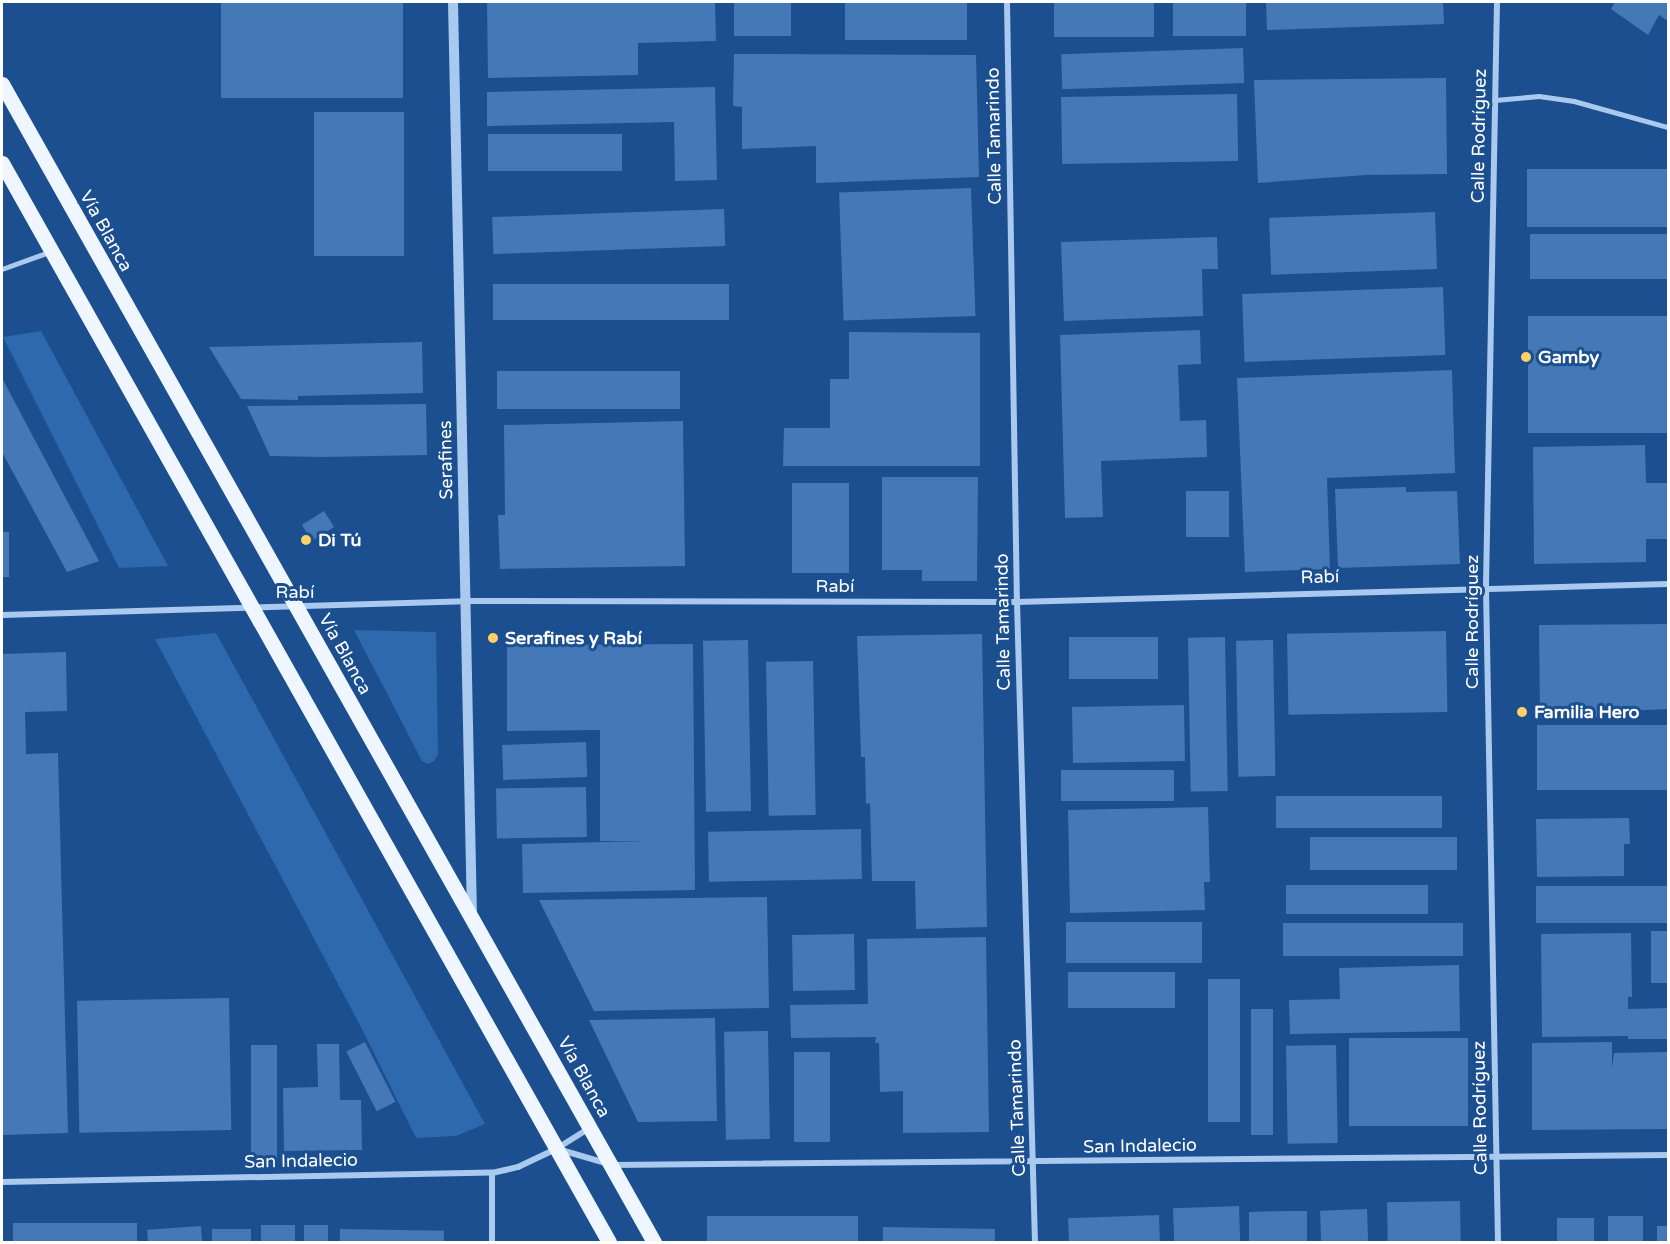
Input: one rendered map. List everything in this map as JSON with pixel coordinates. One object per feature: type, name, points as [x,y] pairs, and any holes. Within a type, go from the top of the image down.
[{"type":"main road","name":"Vía Blanca","points":[[2,84],[654,1242]]},
{"type":"main road","points":[[2,163],[609,1242]]},
{"type":"street","name":"Serafines","points":[[453,2],[472,918]]},
{"type":"street","name":"Calle Tamarindo","points":[[1007,2],[1017,602],[1035,1242]]},
{"type":"street","name":"Calle Rodríguez","points":[[1497,2],[1486,588],[1498,1242]]},
{"type":"street","name":"Rabí","points":[[2,615],[251,606],[297,608],[465,601],[1017,602],[1668,584]]},
{"type":"street","name":"San Indalecio","points":[[2,1182],[492,1173],[518,1167],[556,1149],[590,1128]]},
{"type":"street","name":"San Indalecio","points":[[556,1149],[612,1165],[1668,1155]]},
{"type":"street","points":[[492,1173],[492,1242]]},
{"type":"lane","points":[[1495,100],[1539,96],[1574,101],[1668,127]]},
{"type":"lane","points":[[2,269],[51,251]]},
{"type":"shaded area","points":[[41,331],[168,566],[119,568],[3,337]]},
{"type":"shaded area","points":[[354,630],[436,632],[438,754],[434,761],[428,764],[422,761]]},
{"type":"shaded area","points":[[216,633],[485,1124],[456,1136],[416,1138],[363,1031],[155,639]]},
{"type":"building","points":[[221,2],[403,2],[403,98],[221,98]]},
{"type":"building","points":[[487,2],[715,2],[716,41],[638,43],[638,75],[488,78]]},
{"type":"building","points":[[734,2],[791,2],[791,36],[734,36]]},
{"type":"building","points":[[845,2],[967,2],[967,40],[845,40]]},
{"type":"building","points":[[1054,2],[1154,2],[1154,37],[1054,37]]},
{"type":"building","points":[[1173,2],[1246,2],[1246,36],[1173,36]]},
{"type":"building","points":[[1266,2],[1443,2],[1444,24],[1267,30]]},
{"type":"building","points":[[1615,2],[1668,2],[1668,21],[1659,15],[1648,35],[1611,9]]},
{"type":"building","points":[[1243,48],[1244,83],[1062,89],[1061,54]]},
{"type":"building","points":[[734,54],[976,55],[979,177],[816,183],[816,146],[742,149],[742,107],[733,106]]},
{"type":"building","points":[[1446,78],[1447,174],[1366,175],[1258,183],[1254,80]]},
{"type":"building","points":[[715,87],[717,180],[675,181],[674,122],[487,126],[487,92]]},
{"type":"building","points":[[1237,94],[1238,161],[1062,164],[1061,97]]},
{"type":"building","points":[[314,112],[404,112],[404,256],[314,256]]},
{"type":"building","points":[[488,134],[622,134],[622,171],[488,171]]},
{"type":"building","points":[[1527,169],[1668,169],[1668,227],[1527,227]]},
{"type":"building","points":[[971,188],[975,316],[844,321],[839,193]]},
{"type":"building","points":[[724,209],[725,246],[493,254],[492,217]]},
{"type":"building","points":[[1435,212],[1437,269],[1271,275],[1269,218]]},
{"type":"building","points":[[1530,234],[1668,234],[1668,279],[1530,279]]},
{"type":"building","points":[[1217,237],[1218,269],[1202,269],[1203,316],[1064,321],[1061,242]]},
{"type":"building","points":[[493,284],[729,284],[729,320],[493,320]]},
{"type":"building","points":[[1443,287],[1445,355],[1244,362],[1242,294]]},
{"type":"building","points":[[1528,316],[1668,316],[1668,433],[1528,433]]},
{"type":"building","points":[[1200,330],[1201,364],[1178,365],[1180,421],[1206,420],[1207,457],[1101,461],[1103,517],[1065,518],[1060,335]]},
{"type":"building","points":[[849,332],[980,333],[980,466],[783,466],[784,428],[830,428],[830,379],[849,379]]},
{"type":"building","points":[[422,342],[423,393],[298,396],[298,400],[241,399],[209,347]]},
{"type":"building","points":[[1452,370],[1455,473],[1327,478],[1330,569],[1245,572],[1237,378]]},
{"type":"building","points":[[497,371],[680,371],[680,409],[497,409]]},
{"type":"building","points":[[2,378],[99,561],[67,572],[2,452]]},
{"type":"building","points":[[426,404],[427,455],[323,457],[270,456],[247,406]]},
{"type":"building","points":[[683,421],[685,566],[500,569],[498,515],[505,515],[504,425]]},
{"type":"building","points":[[1645,445],[1646,483],[1668,483],[1668,539],[1646,539],[1646,562],[1534,564],[1533,447]]},
{"type":"building","points":[[882,477],[978,477],[977,581],[922,581],[922,570],[882,570]]},
{"type":"building","points":[[792,483],[849,483],[849,573],[792,573]]},
{"type":"building","points":[[1406,487],[1406,492],[1457,491],[1460,564],[1338,568],[1335,489]]},
{"type":"building","points":[[1186,491],[1229,491],[1229,537],[1186,537]]},
{"type":"building","points":[[324,511],[334,527],[312,541],[302,525]]},
{"type":"building","points":[[2,532],[9,532],[9,577],[2,577]]},
{"type":"building","points":[[1668,624],[1668,709],[1604,712],[1605,717],[1540,718],[1539,625]]},
{"type":"building","points":[[1446,631],[1447,712],[1288,715],[1287,634]]},
{"type":"building","points":[[982,634],[987,927],[916,929],[915,881],[872,881],[870,803],[866,804],[865,757],[861,757],[857,636]]},
{"type":"building","points":[[1069,637],[1158,637],[1158,679],[1069,679]]},
{"type":"building","points":[[1225,637],[1228,791],[1191,792],[1188,638]]},
{"type":"building","points":[[748,640],[751,811],[706,812],[703,641]]},
{"type":"building","points":[[1273,640],[1275,776],[1238,777],[1236,641]]},
{"type":"building","points":[[693,644],[695,890],[523,893],[522,844],[648,841],[600,841],[600,730],[507,731],[507,645]]},
{"type":"building","points":[[66,652],[67,711],[25,712],[26,754],[58,753],[68,1133],[2,1135],[2,654]]},
{"type":"building","points":[[813,661],[816,815],[769,816],[766,662]]},
{"type":"building","points":[[1184,705],[1185,761],[1073,763],[1072,707]]},
{"type":"building","points":[[1537,725],[1668,725],[1668,790],[1537,790]]},
{"type":"building","points":[[586,742],[587,777],[503,780],[502,745]]},
{"type":"building","points":[[1061,770],[1174,770],[1174,801],[1061,801]]},
{"type":"building","points":[[586,787],[587,837],[497,839],[496,789]]},
{"type":"building","points":[[1276,796],[1442,796],[1442,828],[1276,828]]},
{"type":"building","points":[[1208,807],[1210,882],[1204,882],[1205,910],[1070,913],[1068,810]]},
{"type":"building","points":[[1629,818],[1630,844],[1624,844],[1624,876],[1537,877],[1536,819]]},
{"type":"building","points":[[861,829],[862,879],[709,882],[708,832]]},
{"type":"building","points":[[1310,837],[1457,837],[1457,870],[1310,870]]},
{"type":"building","points":[[1286,885],[1428,885],[1428,914],[1286,914]]},
{"type":"building","points":[[1536,886],[1668,886],[1668,923],[1536,923]]},
{"type":"building","points":[[767,897],[769,1008],[594,1011],[539,900]]},
{"type":"building","points":[[1066,922],[1202,922],[1202,963],[1066,963]]},
{"type":"building","points":[[1283,923],[1463,923],[1463,956],[1283,956]]},
{"type":"building","points":[[1651,931],[1668,931],[1668,983],[1651,983]]},
{"type":"building","points":[[1631,933],[1632,997],[1628,997],[1628,1009],[1668,1008],[1668,1039],[1628,1039],[1628,1036],[1542,1037],[1541,934]]},
{"type":"building","points":[[854,934],[855,990],[793,991],[792,935]]},
{"type":"building","points":[[986,937],[989,1132],[903,1133],[903,1091],[880,1092],[879,1043],[875,1043],[876,1037],[791,1038],[790,1005],[868,1004],[867,939]]},
{"type":"building","points":[[1459,965],[1460,1031],[1290,1034],[1289,1000],[1340,999],[1339,968]]},
{"type":"building","points":[[1068,972],[1175,972],[1175,1008],[1068,1008]]},
{"type":"building","points":[[1208,979],[1240,979],[1240,1122],[1208,1122]]},
{"type":"building","points":[[229,998],[231,1130],[79,1133],[77,1001]]},
{"type":"building","points":[[1251,1009],[1273,1009],[1273,1135],[1251,1135]]},
{"type":"building","points":[[715,1018],[717,1121],[638,1122],[589,1020]]},
{"type":"building","points":[[768,1031],[770,1139],[726,1140],[724,1032]]},
{"type":"building","points":[[1349,1038],[1468,1038],[1468,1126],[1349,1126]]},
{"type":"building","points":[[365,1042],[395,1102],[377,1111],[346,1052]]},
{"type":"building","points":[[1612,1042],[1612,1068],[1614,1053],[1668,1052],[1668,1129],[1532,1130],[1532,1043]]},
{"type":"building","points":[[317,1044],[339,1044],[340,1100],[361,1100],[362,1150],[284,1151],[283,1088],[318,1087]]},
{"type":"building","points":[[251,1045],[277,1045],[277,1159],[251,1159]]},
{"type":"building","points":[[1336,1045],[1338,1143],[1288,1144],[1286,1046]]},
{"type":"building","points":[[794,1052],[830,1052],[830,1142],[794,1142]]},
{"type":"building","points":[[1460,1201],[1461,1242],[1388,1242],[1387,1202]]},
{"type":"building","points":[[1239,1206],[1240,1242],[1174,1242],[1173,1208]]},
{"type":"building","points":[[1367,1209],[1368,1242],[1321,1242],[1320,1211]]},
{"type":"building","points":[[1307,1211],[1307,1242],[1249,1242],[1249,1212]]},
{"type":"building","points":[[1159,1215],[1160,1242],[1069,1242],[1068,1218]]},
{"type":"building","points":[[707,1216],[858,1216],[858,1242],[707,1242]]},
{"type":"building","points":[[1608,1216],[1643,1216],[1643,1242],[1608,1242]]},
{"type":"building","points":[[1557,1218],[1594,1218],[1594,1242],[1557,1242]]},
{"type":"building","points":[[13,1223],[137,1223],[137,1242],[13,1242]]},
{"type":"building","points":[[261,1225],[295,1225],[295,1242],[261,1242]]},
{"type":"building","points":[[304,1225],[328,1225],[328,1242],[304,1242]]},
{"type":"building","points":[[201,1226],[202,1242],[148,1242],[147,1230]]},
{"type":"building","points":[[1657,1226],[1668,1226],[1668,1242],[1657,1242]]},
{"type":"building","points":[[883,1227],[995,1229],[995,1242],[883,1242]]},
{"type":"building","points":[[212,1229],[251,1229],[251,1242],[212,1242]]},
{"type":"building","points":[[340,1229],[444,1231],[444,1242],[340,1242]]},
{"type":"place","name":"Gamby","points":[[1526,357]]},
{"type":"place","name":"Di Tú","points":[[306,540]]},
{"type":"place","name":"Serafines y Rabí","points":[[493,638]]},
{"type":"place","name":"Familia Hero","points":[[1522,712]]}]
